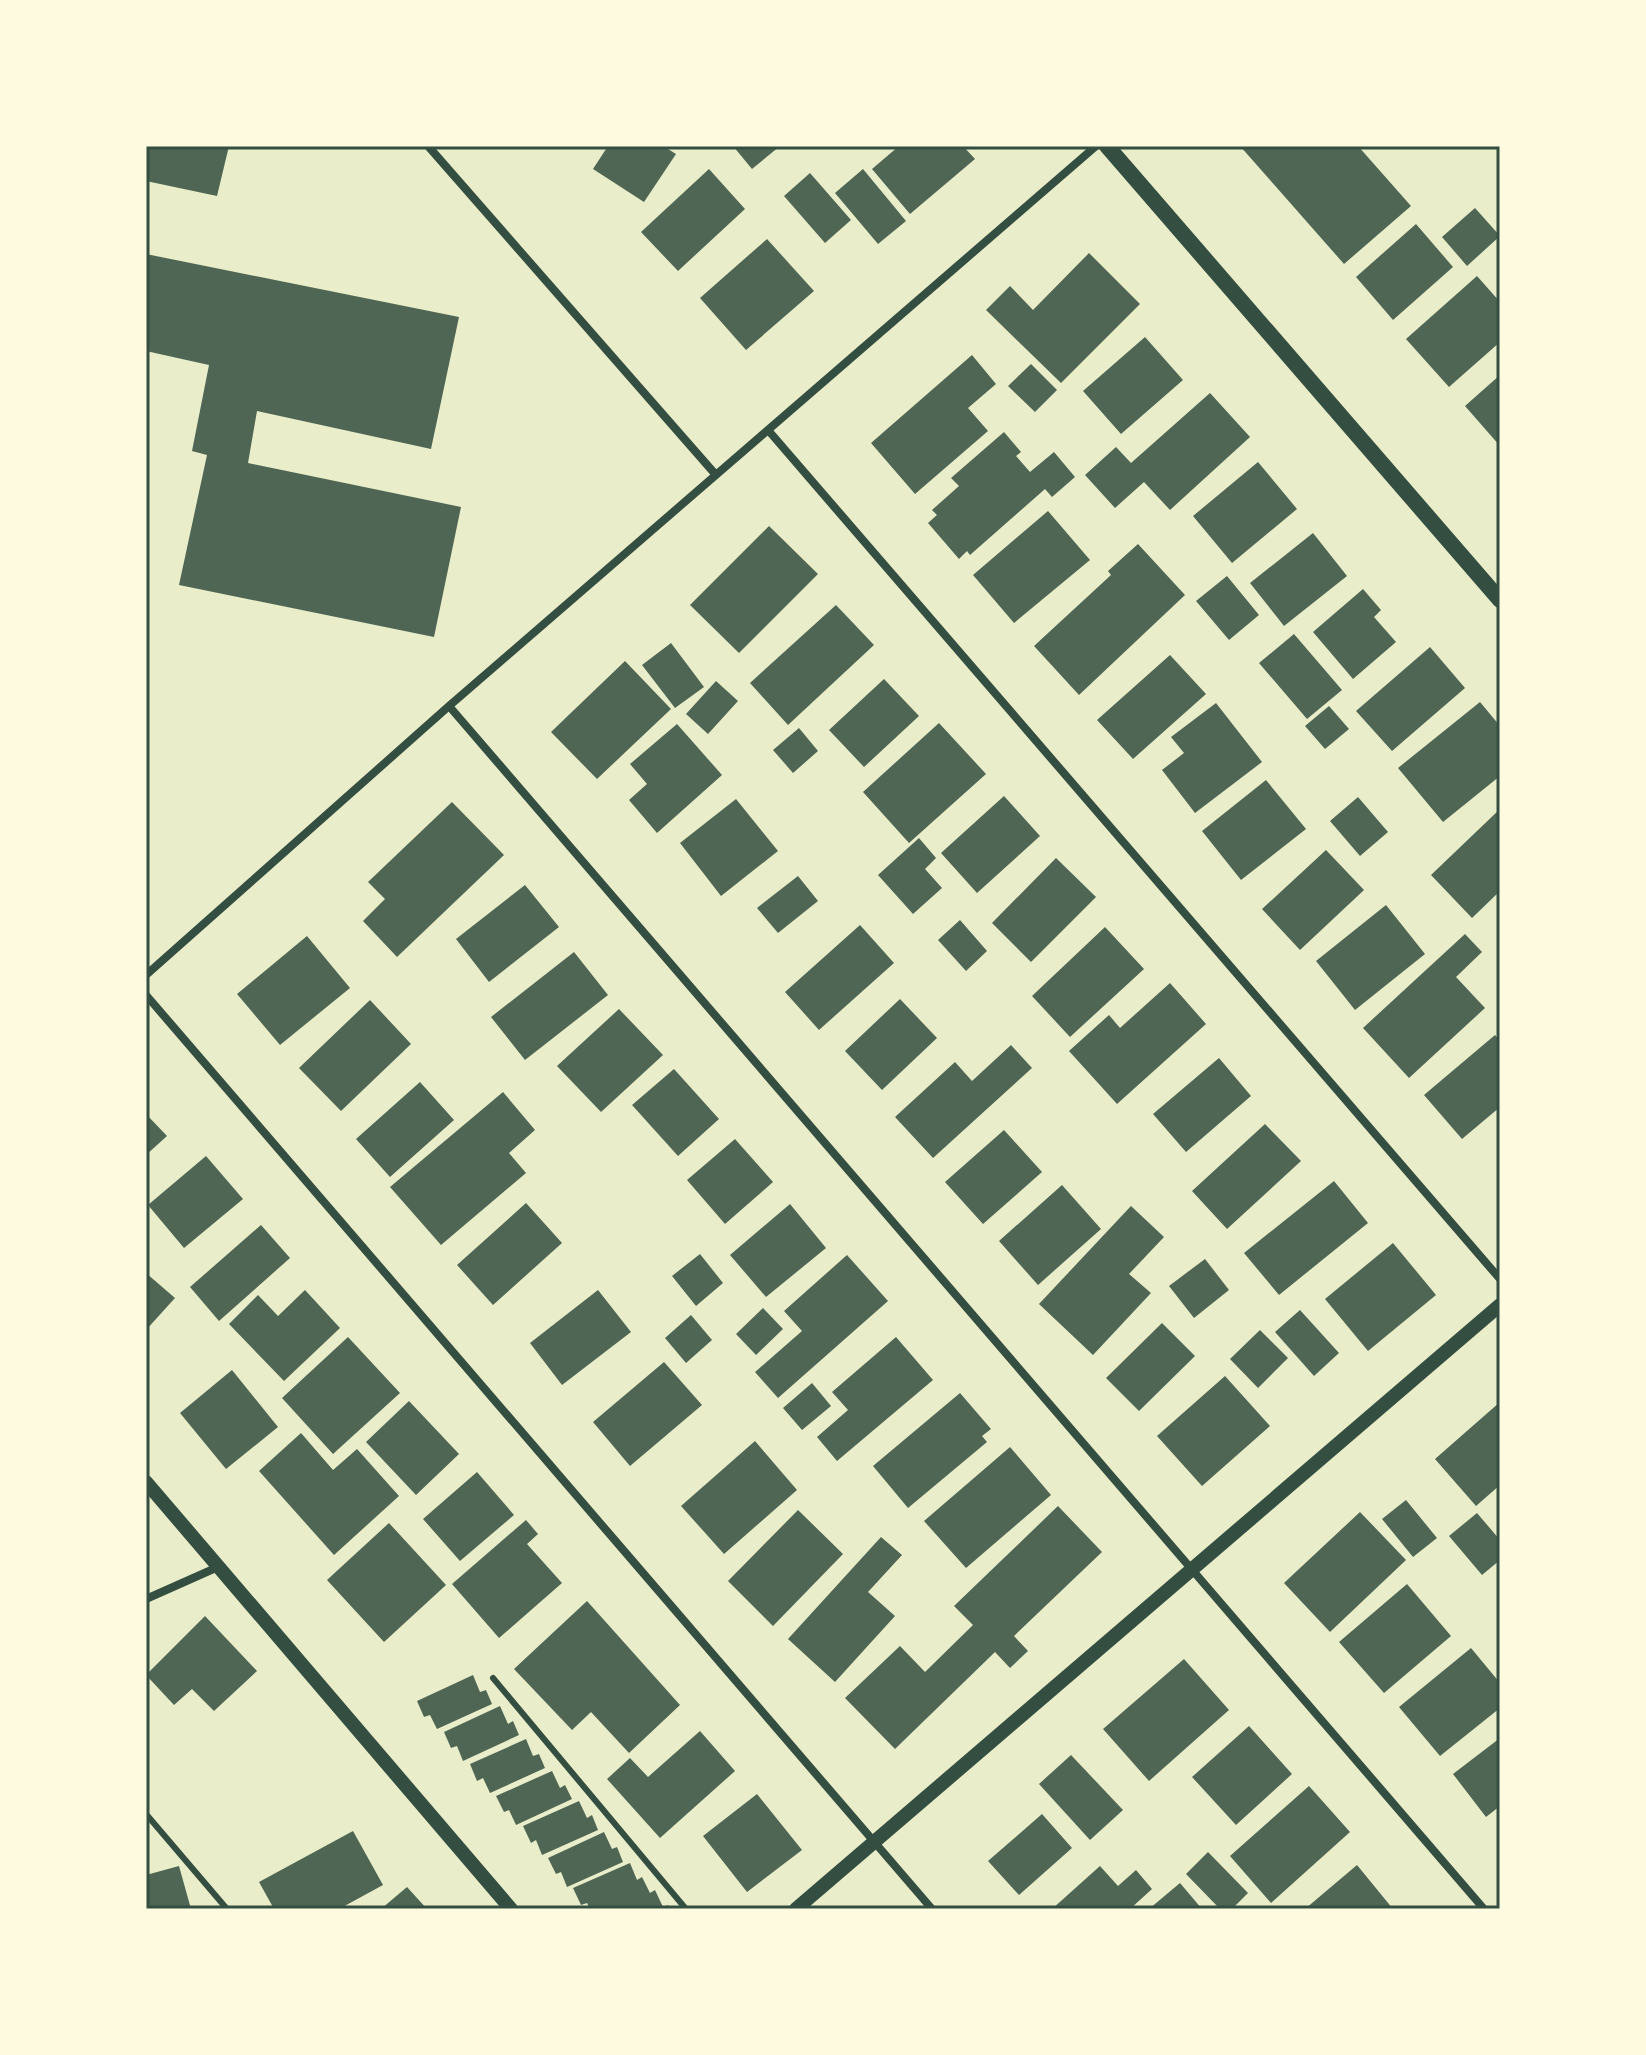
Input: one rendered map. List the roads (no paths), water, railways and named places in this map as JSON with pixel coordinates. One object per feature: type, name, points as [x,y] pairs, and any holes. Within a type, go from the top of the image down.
[{"type":"main road","points":[[1107,146],[1500,600]]},
{"type":"street","points":[[428,146],[716,475]]},
{"type":"street","points":[[146,975],[449,706],[1096,146]]},
{"type":"street","points":[[768,430],[1500,1279]]},
{"type":"street","points":[[449,706],[1190,1571],[1484,1909]]},
{"type":"street","points":[[146,995],[932,1909]]},
{"type":"street","points":[[796,1909],[1500,1305]]},
{"type":"street","points":[[146,1482],[511,1909]]},
{"type":"street","points":[[146,1599],[218,1567]]},
{"type":"lane","points":[[493,1678],[686,1909]]},
{"type":"lane","points":[[146,1814],[227,1909]]}]
